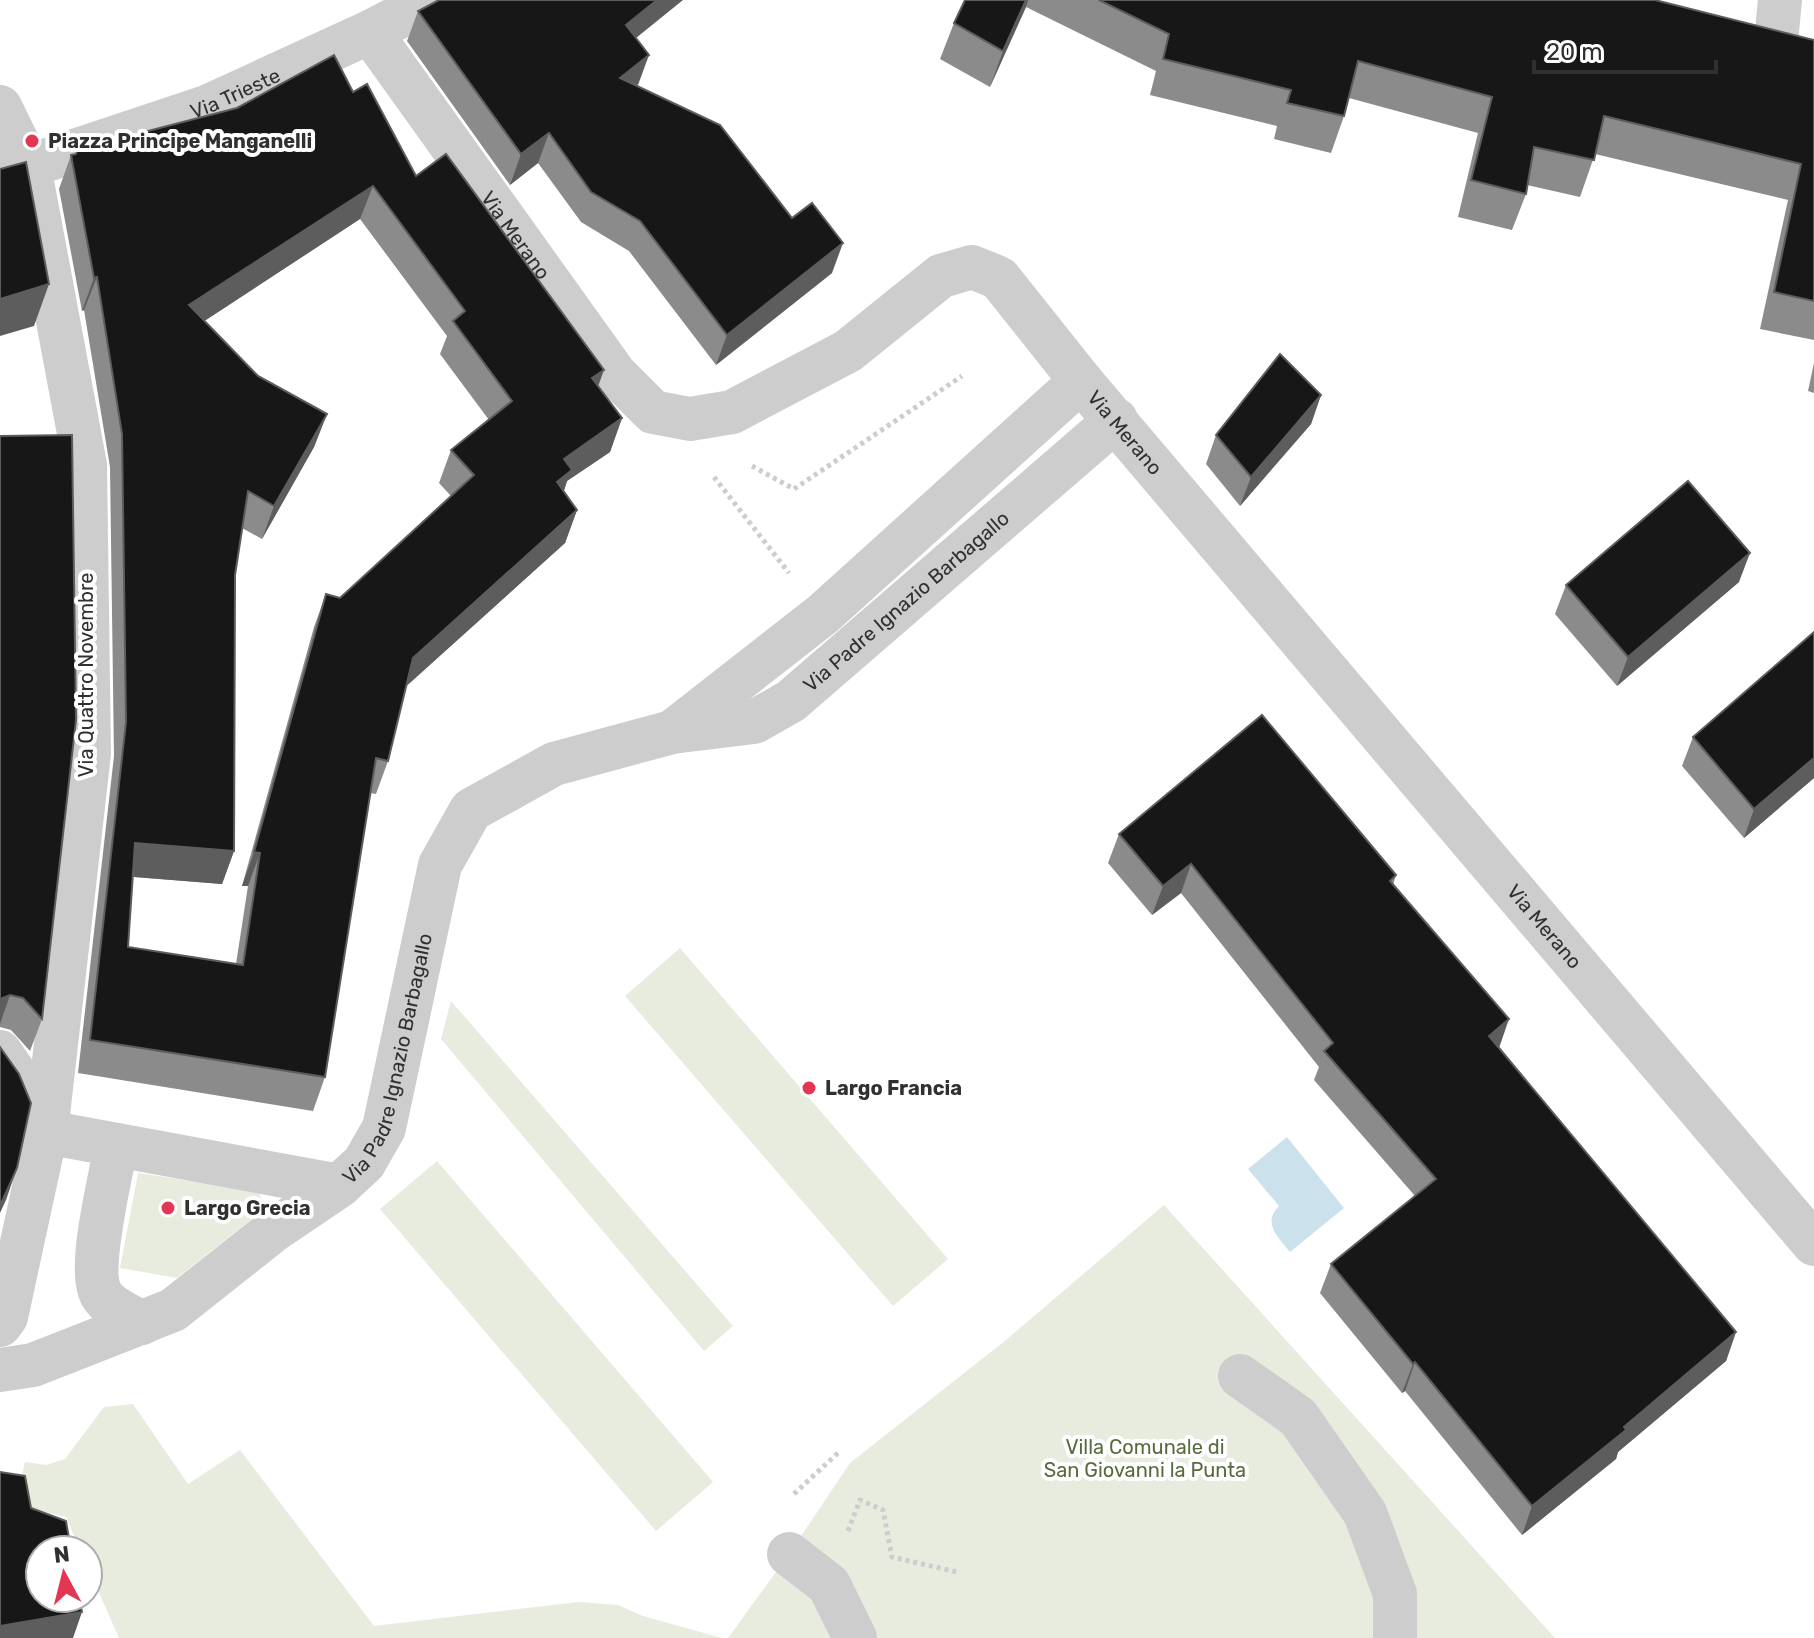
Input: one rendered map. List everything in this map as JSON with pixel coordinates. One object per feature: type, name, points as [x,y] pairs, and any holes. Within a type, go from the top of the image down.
[{"type":"street","name":"Via Trieste","points":[[15,168],[209,106],[432,0]]},
{"type":"street","points":[[1731,29],[1790,31]]},
{"type":"street","name":"Via Merano","points":[[370,32],[615,374],[653,412],[690,419],[732,412],[848,351],[941,276],[972,267],[999,278],[1081,381],[1814,1244]]},
{"type":"street","name":"Via Quattro Novembre","points":[[0,107],[85,465],[89,753],[46,1132],[6,1317],[0,1325]]},
{"type":"street","name":"Via Padre Ignazio Barbagallo","points":[[672,732],[823,614],[1081,381]]},
{"type":"street","name":"Via Padre Ignazio Barbagallo","points":[[0,1370],[33,1365],[173,1310],[274,1230],[339,1186],[364,1163],[384,1128],[440,865],[471,810],[554,764],[672,732],[754,722],[791,701],[1116,420]]},
{"type":"street","points":[[0,1052],[29,1094],[46,1132],[339,1186]]},
{"type":"street","points":[[116,1145],[95,1266],[101,1294],[113,1307],[142,1323]]},
{"type":"street","points":[[1240,1376],[1298,1417],[1365,1513],[1395,1594],[1395,1638]]},
{"type":"street","points":[[789,1554],[829,1585],[855,1638]]},
{"type":"path","points":[[752,466],[794,489],[962,376]]},
{"type":"path","points":[[714,477],[773,552]]},
{"type":"path","points":[[794,1494],[840,1451]]},
{"type":"path","points":[[829,1585],[860,1500],[883,1510],[892,1557],[957,1572]]},
{"type":"green space","points":[[680,948],[948,1259],[893,1306],[625,996]]},
{"type":"green space","points":[[451,1001],[733,1326],[704,1351],[441,1039]]},
{"type":"green space","points":[[437,1161],[713,1482],[656,1531],[380,1209]]},
{"type":"green space","points":[[138,1173],[258,1191],[266,1208],[177,1278],[120,1268]]},
{"type":"green space","name":"Villa Comunale di San Giovanni la Punta","points":[[1164,1205],[1555,1638],[728,1638],[850,1463],[1006,1340]]},
{"type":"green space","points":[[133,1404],[188,1484],[240,1450],[374,1626],[579,1602],[618,1605],[643,1616],[722,1638],[119,1638],[104,1604],[104,1534],[73,1534],[66,1517],[15,1505],[25,1462],[46,1465],[65,1459],[104,1407]]},
{"type":"water","points":[[1287,1137],[1344,1208],[1290,1252],[1272,1224],[1274,1212],[1279,1206],[1248,1169]]},
{"type":"building","points":[[439,0],[657,0],[626,25],[649,55],[620,78],[720,125],[792,218],[812,203],[843,243],[727,335],[640,221],[591,192],[549,133],[521,154],[418,11]]},
{"type":"building","points":[[965,0],[1026,0],[1003,51],[954,23]]},
{"type":"building","points":[[1099,0],[1655,0],[1814,40],[1814,301],[1774,292],[1801,164],[1604,116],[1594,160],[1534,147],[1526,194],[1471,180],[1492,97],[1358,61],[1344,116],[1287,103],[1291,90],[1163,59],[1169,34]]},
{"type":"building","points":[[334,55],[353,92],[367,84],[416,176],[446,154],[604,370],[592,378],[622,418],[564,459],[572,470],[557,482],[577,510],[413,658],[388,761],[376,758],[325,1077],[90,1040],[126,722],[122,434],[97,277],[94,278],[71,155],[76,154],[78,149],[237,108]],"holes":[[[373,186],[465,311],[453,321],[512,401],[451,450],[474,475],[340,598],[326,594],[254,852],[260,853],[243,965],[128,947],[135,843],[234,851],[235,575],[248,491],[274,506],[327,414],[258,376],[189,305]]]},
{"type":"building","points":[[26,162],[49,284],[0,299],[0,169]]},
{"type":"building","points":[[1280,354],[1321,395],[1251,477],[1216,435]]},
{"type":"building","points":[[72,435],[76,720],[42,1019],[23,998],[10,995],[0,999],[0,436]]},
{"type":"building","points":[[1688,481],[1750,553],[1628,657],[1566,585]]},
{"type":"building","points":[[1814,632],[1814,758],[1754,809],[1693,737]]},
{"type":"building","points":[[1262,715],[1396,875],[1390,881],[1509,1019],[1489,1036],[1736,1332],[1624,1427],[1626,1430],[1532,1506],[1331,1264],[1436,1179],[1324,1051],[1333,1043],[1191,864],[1163,886],[1119,834]]},
{"type":"building","points":[[0,1047],[19,1074],[31,1103],[17,1168],[0,1206]]},
{"type":"building","points":[[0,1472],[25,1476],[31,1508],[66,1521],[68,1534],[24,1534],[24,1614],[70,1614],[0,1626]]},
{"type":"place","name":"Piazza Principe Manganelli","points":[[32,141]]},
{"type":"place","name":"Largo Francia","points":[[809,1088]]},
{"type":"place","name":"Largo Grecia","points":[[168,1208]]}]
